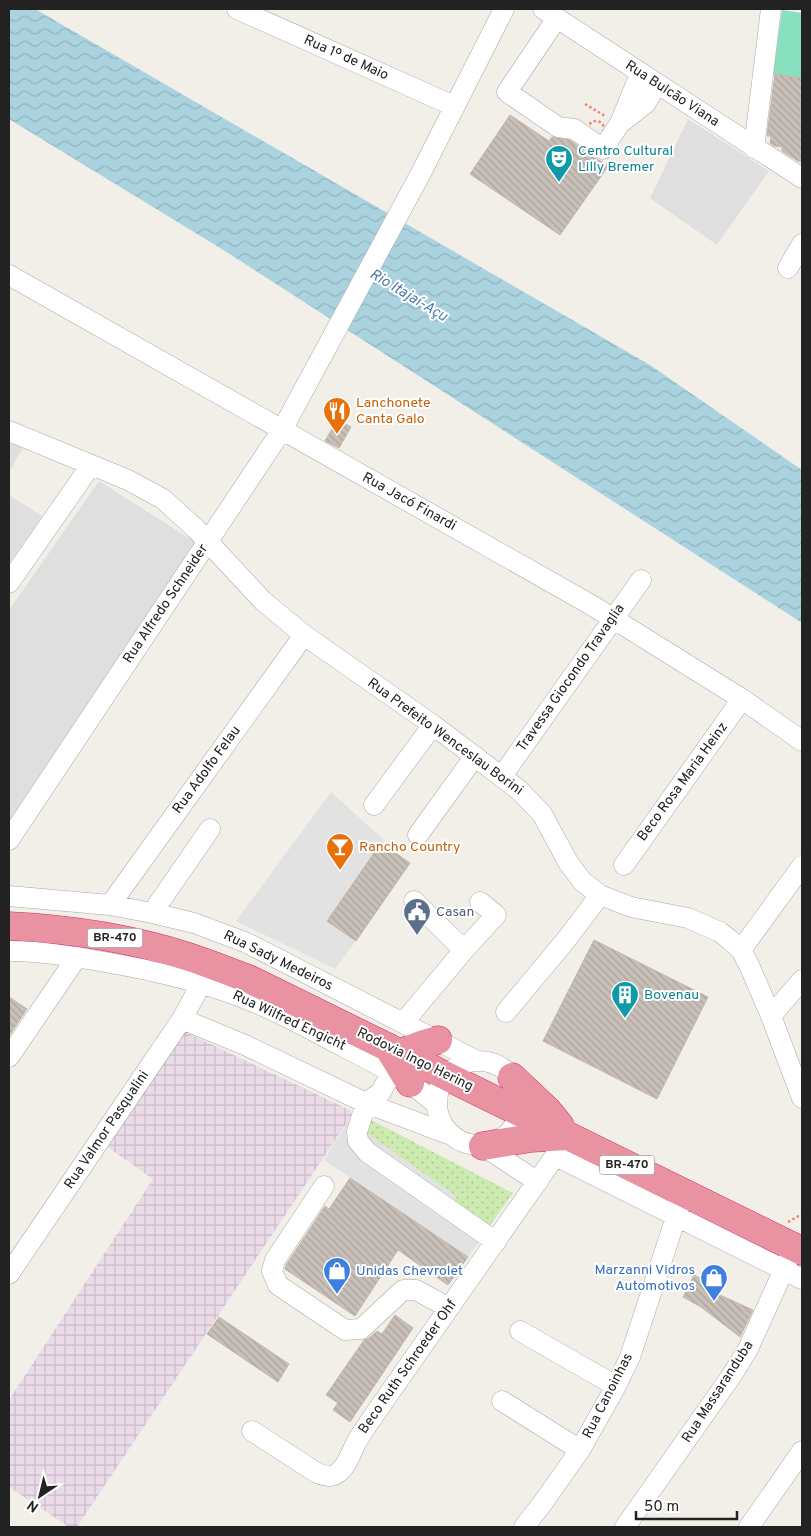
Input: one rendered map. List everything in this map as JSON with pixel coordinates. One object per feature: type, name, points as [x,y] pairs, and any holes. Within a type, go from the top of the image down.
[{"type":"highway","name":"Rodovia Ingo Hering","points":[[9,926],[74,932],[151,946],[186,956],[251,980],[397,1063],[445,1075],[520,1112],[562,1146],[680,1204],[791,1248]]},
{"type":"highway","points":[[397,1063],[421,1044],[438,1040]]},
{"type":"highway","points":[[512,1077],[547,1110],[562,1146]]},
{"type":"highway","points":[[483,1146],[532,1138],[562,1146]]},
{"type":"street","name":"Rua 1º de Maio","points":[[237,9],[454,106]]},
{"type":"street","name":"Rua Alfredo Schneider","points":[[9,840],[282,430],[422,171],[504,9]]},
{"type":"street","points":[[754,148],[771,9]]},
{"type":"street","points":[[550,13],[507,92],[558,127],[574,129],[603,149],[612,120],[646,103],[650,79]]},
{"type":"street","name":"Rua Bulcão Viana","points":[[550,13],[802,178]]},
{"type":"street","points":[[788,268],[802,244]]},
{"type":"street","name":"Rua Jacó Finardi","points":[[9,275],[553,583],[742,699],[802,741]]},
{"type":"street","name":"Rua Prefeito Wenceslau Borini","points":[[9,431],[128,480],[163,499],[208,541],[264,601],[304,635],[433,725],[502,776],[531,801],[542,814],[576,874],[600,895],[631,907],[688,918],[720,932],[741,950],[749,964],[802,1098]]},
{"type":"street","points":[[9,583],[91,464]]},
{"type":"street","name":"Travessa Giocondo Travaglia","points":[[502,776],[641,580]]},
{"type":"street","name":"Rua Adolfo Felau","points":[[110,905],[304,635]]},
{"type":"street","name":"Beco Rosa Maria Heinz","points":[[624,865],[742,699]]},
{"type":"street","points":[[374,805],[433,725]]},
{"type":"street","points":[[418,835],[475,756]]},
{"type":"street","points":[[152,913],[210,829]]},
{"type":"street","points":[[741,950],[802,866]]},
{"type":"street","points":[[506,1012],[600,895]]},
{"type":"street","name":"Rua Sady Medeiros","points":[[9,896],[110,905],[194,923],[247,943],[475,1060],[496,1064],[512,1077]]},
{"type":"street","points":[[414,901],[464,950]]},
{"type":"street","points":[[403,1023],[496,915],[480,902]]},
{"type":"street","name":"Rua Wilfred Engicht","points":[[9,951],[49,953],[126,966],[201,984],[256,1003],[397,1063],[437,1105]]},
{"type":"street","points":[[9,1057],[77,958]]},
{"type":"street","points":[[771,1016],[802,980]]},
{"type":"street","name":"Rua Valmor Pasqualini","points":[[9,1274],[182,1019],[201,984]]},
{"type":"street","points":[[182,1019],[245,1045],[366,1103],[448,1134],[464,1144],[483,1146],[500,1140],[513,1128],[520,1112],[520,1093],[512,1077]]},
{"type":"street","points":[[448,1134],[442,1123],[437,1105],[440,1088],[445,1075],[458,1064],[475,1060]]},
{"type":"street","points":[[397,1063],[381,1092],[366,1103],[357,1132],[358,1141],[367,1152],[496,1242]]},
{"type":"street","points":[[483,1146],[538,1182]]},
{"type":"street","name":"Beco Ruth Schroeder Ohf","points":[[252,1431],[317,1473],[324,1476],[336,1474],[348,1460],[357,1441],[377,1411],[562,1146]]},
{"type":"street","points":[[324,1186],[275,1260],[272,1272],[278,1285],[345,1330],[361,1329],[403,1290],[416,1290],[449,1308]]},
{"type":"street","name":"Rua Canoinhas","points":[[524,1527],[580,1450],[616,1386],[630,1356],[680,1204]]},
{"type":"street","points":[[791,1248],[802,1279]]},
{"type":"street","name":"Rua Massaranduba","points":[[624,1527],[732,1375],[748,1349],[791,1248]]},
{"type":"street","points":[[520,1332],[616,1386]]},
{"type":"street","points":[[502,1401],[580,1450]]},
{"type":"street","points":[[749,1527],[802,1451]]},
{"type":"path","points":[[586,104],[612,120]]},
{"type":"path","points":[[791,1248],[802,1214]]},
{"type":"shaded area","points":[[688,119],[769,171],[717,245],[650,198]]},
{"type":"shaded area","points":[[9,443],[23,448],[9,472]]},
{"type":"shaded area","points":[[99,481],[195,542],[9,821],[9,610]]},
{"type":"shaded area","points":[[9,495],[42,516],[9,564]]},
{"type":"shaded area","points":[[331,792],[384,840],[327,921],[356,941],[335,969],[236,921]]},
{"type":"shaded area","points":[[183,1031],[354,1112],[77,1527],[69,1527],[9,1487],[9,1400],[153,1179],[106,1146]]},
{"type":"shaded area","points":[[354,1112],[364,1131],[456,1196],[453,1207],[486,1231],[468,1257],[324,1160]]},
{"type":"green space","points":[[782,10],[802,13],[802,78],[773,74]]},
{"type":"green space","points":[[369,1119],[513,1193],[486,1231],[364,1131]]},
{"type":"water","name":"Rio Itajaí-Açu","points":[[9,9],[35,9],[650,365],[802,470],[802,623],[225,251],[9,119]]},
{"type":"building","points":[[775,74],[802,78],[802,162],[782,151],[782,147],[774,146],[770,143],[771,136],[767,136]]},
{"type":"building","name":"Centro Cultural Lilly Bremer","points":[[510,115],[549,141],[552,137],[570,140],[596,159],[609,165],[560,235],[470,174]]},
{"type":"building","name":"Lanchonete Canta Galo","points":[[338,419],[351,427],[339,448],[325,441]]},
{"type":"building","points":[[381,843],[410,863],[356,941],[327,921]]},
{"type":"building","name":"Bovenau","points":[[594,940],[708,997],[657,1099],[543,1041]]},
{"type":"building","points":[[9,997],[27,1009],[9,1036]]},
{"type":"building","points":[[350,1178],[468,1257],[448,1285],[398,1250],[355,1316],[285,1269],[325,1206],[329,1209]]},
{"type":"building","name":"Marzanni Vidros Automotivos","points":[[694,1275],[713,1284],[709,1290],[753,1310],[740,1337],[701,1307],[683,1297]]},
{"type":"building","points":[[395,1315],[413,1328],[350,1422],[333,1410],[338,1403],[326,1395],[364,1340],[377,1331],[382,1334]]},
{"type":"building","points":[[219,1317],[289,1364],[278,1382],[207,1334]]},
{"type":"place","name":"Centro Cultural Lilly Bremer","points":[[559,183]]},
{"type":"place","name":"Lanchonete Canta Galo","points":[[337,435]]},
{"type":"place","name":"Rancho Country","points":[[340,871]]},
{"type":"place","name":"Casan","points":[[417,936]]},
{"type":"place","name":"Bovenau","points":[[625,1019]]},
{"type":"place","name":"Unidas Chevrolet","points":[[337,1295]]},
{"type":"place","name":"Marzanni Vidros Automotivos","points":[[714,1302]]}]
